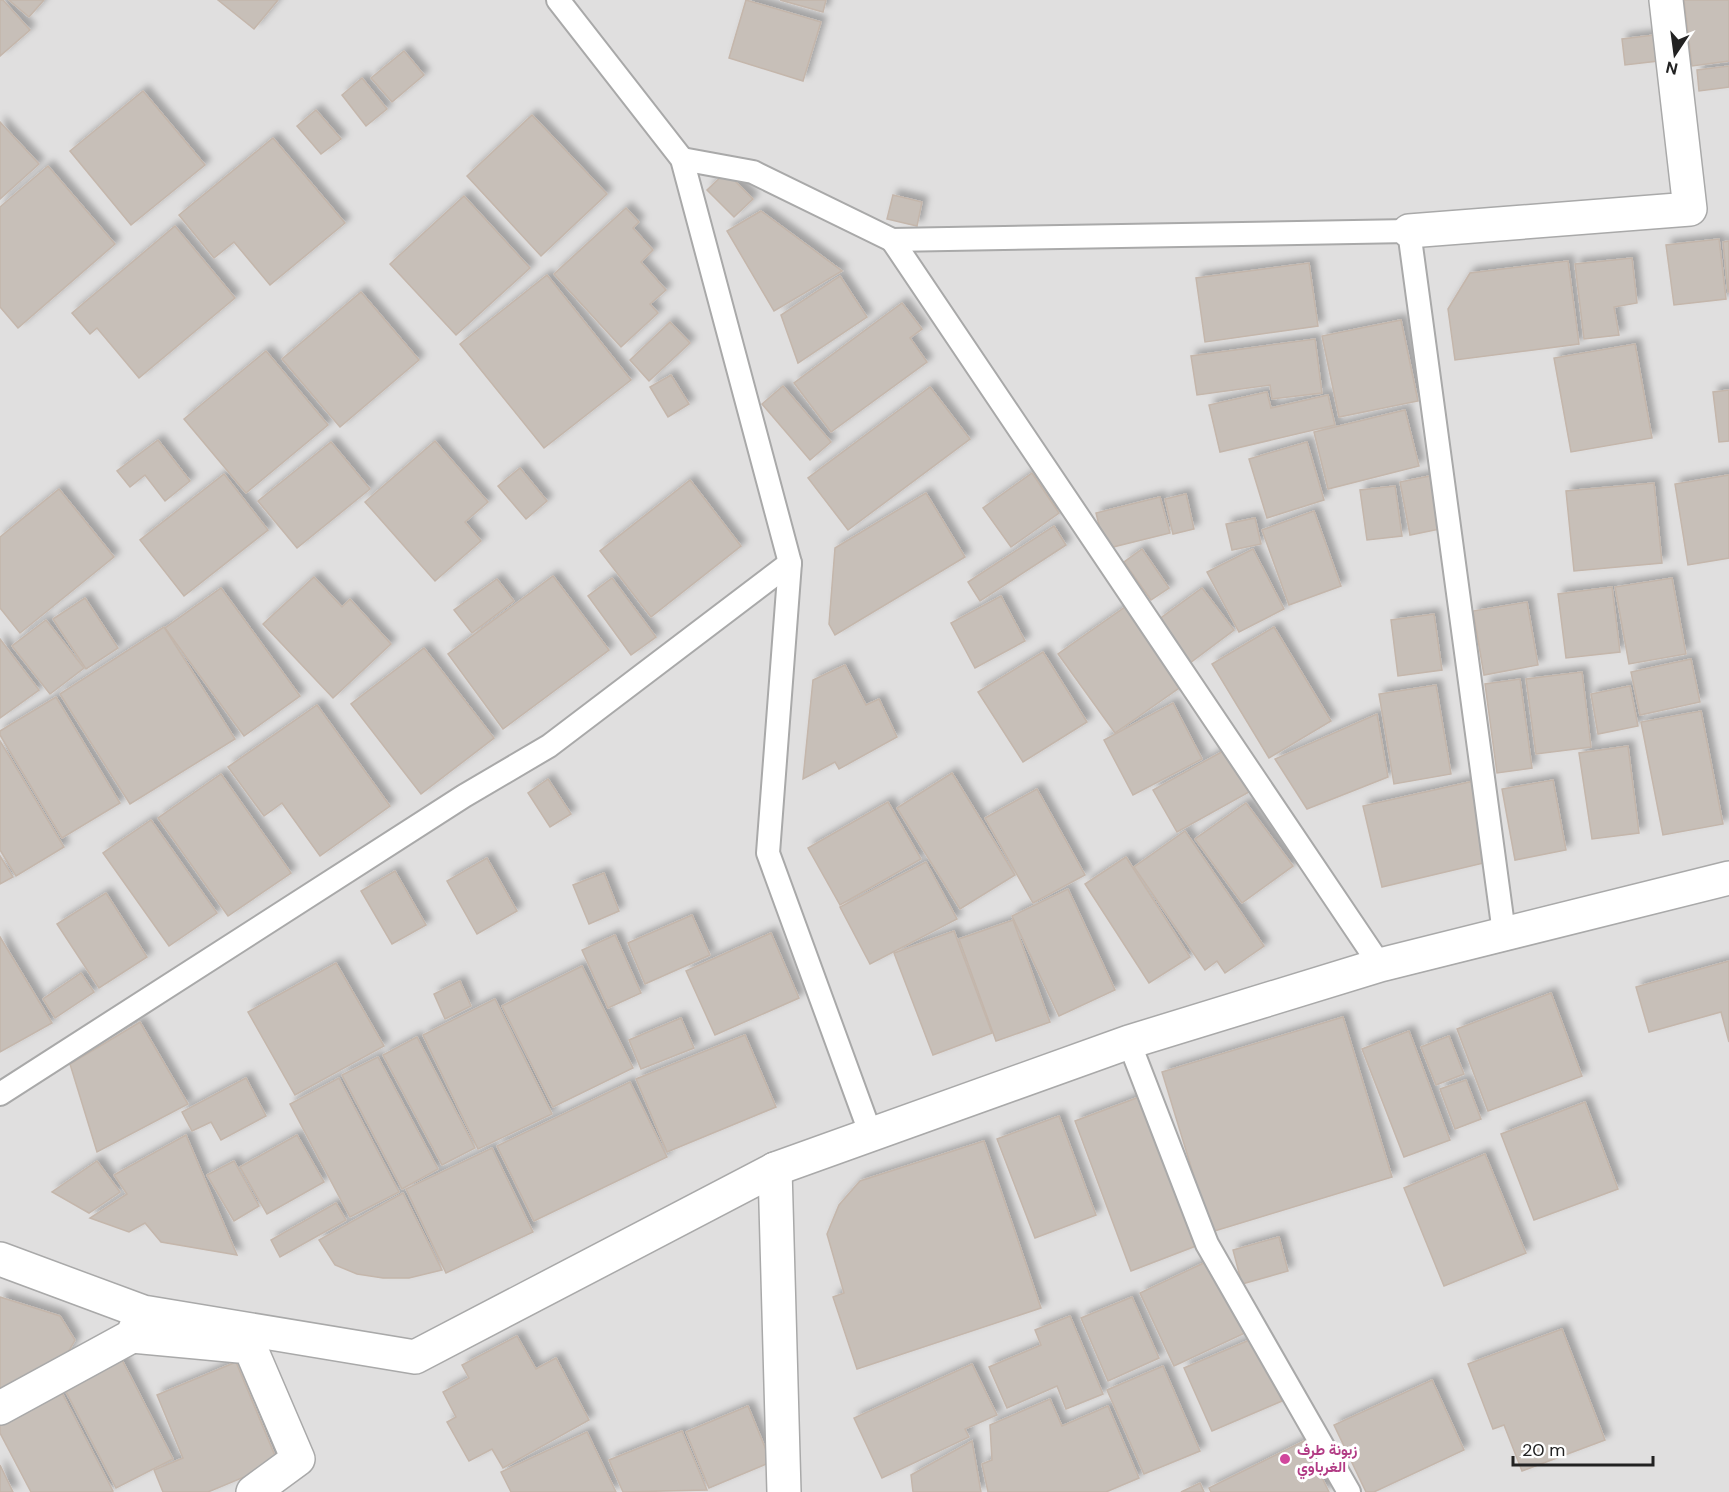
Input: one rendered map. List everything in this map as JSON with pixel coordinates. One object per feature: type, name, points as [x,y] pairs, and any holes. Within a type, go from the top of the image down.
[{"type":"street","points":[[1409,231],[1690,209],[1666,0]]},
{"type":"street","points":[[0,1408],[137,1324],[415,1357],[776,1169],[1129,1042],[1380,965],[1729,878]]},
{"type":"street","points":[[776,1169],[784,1492]]},
{"type":"street","points":[[0,1259],[137,1324],[250,1347],[298,1459],[253,1492]]},
{"type":"lane","points":[[558,0],[682,159],[790,563],[768,853],[871,1135]]},
{"type":"lane","points":[[682,159],[753,172],[892,240],[1409,231],[1504,933]]},
{"type":"lane","points":[[892,240],[1380,965]]},
{"type":"lane","points":[[0,1094],[454,803],[549,746],[790,563]]},
{"type":"lane","points":[[1129,1042],[1207,1244],[1349,1492]]},
{"type":"shaded area","points":[[0,0],[1729,0],[1729,1492],[0,1492]]},
{"type":"building","points":[[0,0],[3,0],[30,30],[0,56]]},
{"type":"building","points":[[9,0],[44,0],[29,17]]},
{"type":"building","points":[[218,0],[278,0],[254,29]]},
{"type":"building","points":[[746,0],[821,22],[803,81],[729,58]]},
{"type":"building","points":[[780,0],[826,0],[823,12]]},
{"type":"building","points":[[1684,0],[1729,0],[1729,61],[1692,66]]},
{"type":"building","points":[[1654,35],[1658,61],[1625,65],[1622,39]]},
{"type":"building","points":[[404,51],[424,75],[392,102],[371,78]]},
{"type":"building","points":[[1729,66],[1729,87],[1699,91],[1697,70]]},
{"type":"building","points":[[362,78],[387,109],[366,126],[342,95]]},
{"type":"building","points":[[143,91],[205,165],[131,225],[70,151]]},
{"type":"building","points":[[316,110],[341,139],[321,154],[297,126]]},
{"type":"building","points":[[532,115],[607,194],[541,256],[467,176]]},
{"type":"building","points":[[0,122],[39,164],[0,199]]},
{"type":"building","points":[[273,138],[345,223],[270,285],[234,242],[214,258],[179,215]]},
{"type":"building","points":[[48,166],[115,244],[18,328],[0,307],[0,207]]},
{"type":"building","points":[[726,172],[753,199],[734,217],[707,190]]},
{"type":"building","points":[[893,195],[922,202],[917,226],[887,219]]},
{"type":"building","points":[[464,196],[530,268],[456,335],[390,264]]},
{"type":"building","points":[[626,208],[639,222],[633,228],[653,250],[641,262],[666,290],[650,304],[658,313],[621,347],[554,274]]},
{"type":"building","points":[[761,211],[842,271],[774,311],[727,231]]},
{"type":"building","points":[[175,226],[235,298],[139,378],[97,328],[90,334],[72,313]]},
{"type":"building","points":[[1719,239],[1726,299],[1674,305],[1666,245]]},
{"type":"building","points":[[1729,241],[1729,292],[1728,292],[1723,242]]},
{"type":"building","points":[[1632,258],[1637,303],[1614,307],[1619,335],[1584,339],[1575,264]]},
{"type":"building","points":[[1568,261],[1579,344],[1455,360],[1448,309],[1470,273]]},
{"type":"building","points":[[1309,263],[1318,326],[1205,342],[1196,278]]},
{"type":"building","points":[[547,275],[631,380],[544,448],[460,344]]},
{"type":"building","points":[[840,276],[867,317],[798,363],[781,315]]},
{"type":"building","points":[[361,292],[419,360],[340,427],[282,359]]},
{"type":"building","points":[[902,303],[922,329],[910,338],[927,362],[831,432],[794,383]]},
{"type":"building","points":[[1401,320],[1418,401],[1339,417],[1322,336]]},
{"type":"building","points":[[670,322],[690,343],[649,381],[630,360]]},
{"type":"building","points":[[1315,339],[1322,393],[1272,399],[1270,385],[1197,395],[1191,356]]},
{"type":"building","points":[[1635,344],[1652,438],[1571,452],[1554,358]]},
{"type":"building","points":[[266,351],[328,425],[246,493],[184,419]]},
{"type":"building","points":[[671,375],[689,404],[668,417],[650,387]]},
{"type":"building","points":[[783,386],[831,442],[810,460],[762,404]]},
{"type":"building","points":[[930,387],[970,439],[848,530],[808,478]]},
{"type":"building","points":[[1729,390],[1729,441],[1719,442],[1713,392]]},
{"type":"building","points":[[1267,392],[1271,408],[1328,395],[1335,425],[1220,452],[1209,405]]},
{"type":"building","points":[[1405,410],[1419,466],[1328,489],[1314,432]]},
{"type":"building","points":[[158,440],[190,481],[165,501],[145,475],[130,487],[117,471]]},
{"type":"building","points":[[435,441],[488,502],[465,522],[481,541],[435,581],[365,502]]},
{"type":"building","points":[[331,442],[370,489],[297,548],[258,501]]},
{"type":"building","points":[[1307,442],[1324,500],[1267,518],[1249,459]]},
{"type":"building","points":[[520,468],[547,501],[526,519],[498,486]]},
{"type":"building","points":[[1032,473],[1059,513],[1011,547],[983,508]]},
{"type":"building","points":[[224,474],[268,530],[184,596],[140,540]]},
{"type":"building","points":[[1729,475],[1729,558],[1688,565],[1675,484]]},
{"type":"building","points":[[1430,476],[1440,529],[1410,535],[1400,482]]},
{"type":"building","points":[[690,480],[741,546],[651,617],[600,551]]},
{"type":"building","points":[[1654,483],[1662,563],[1574,571],[1566,491]]},
{"type":"building","points":[[1395,486],[1402,536],[1367,540],[1360,490]]},
{"type":"building","points":[[59,489],[114,557],[20,633],[0,608],[0,537]]},
{"type":"building","points":[[926,493],[965,557],[835,635],[829,624],[835,548]]},
{"type":"building","points":[[1186,494],[1194,529],[1173,534],[1165,499]]},
{"type":"building","points":[[1160,497],[1170,533],[1105,549],[1096,513]]},
{"type":"building","points":[[1314,511],[1341,586],[1289,605],[1262,530]]},
{"type":"building","points":[[1255,518],[1261,544],[1232,550],[1226,524]]},
{"type":"building","points":[[1054,526],[1066,545],[980,601],[968,582]]},
{"type":"building","points":[[1142,549],[1169,588],[1151,600],[1124,562]]},
{"type":"building","points":[[1253,549],[1284,609],[1239,632],[1207,572]]},
{"type":"building","points":[[553,576],[609,650],[503,729],[448,654]]},
{"type":"building","points":[[314,577],[342,607],[350,599],[391,644],[333,698],[263,624]]},
{"type":"building","points":[[612,578],[656,637],[631,655],[588,596]]},
{"type":"building","points":[[1672,578],[1686,654],[1629,664],[1615,587]]},
{"type":"building","points":[[497,579],[514,601],[472,633],[454,610]]},
{"type":"building","points":[[1612,587],[1620,652],[1566,658],[1558,594]]},
{"type":"building","points":[[221,588],[300,696],[244,736],[165,628]]},
{"type":"building","points":[[1202,588],[1234,630],[1190,663],[1158,620]]},
{"type":"building","points":[[1001,596],[1025,641],[975,668],[951,623]]},
{"type":"building","points":[[85,598],[118,648],[86,669],[53,619]]},
{"type":"building","points":[[1527,602],[1538,665],[1484,675],[1473,611]]},
{"type":"building","points":[[1125,607],[1182,686],[1115,733],[1058,654]]},
{"type":"building","points":[[1434,614],[1442,670],[1398,676],[1391,620]]},
{"type":"building","points":[[46,620],[84,668],[50,694],[12,646]]},
{"type":"building","points":[[164,627],[235,739],[130,804],[60,694]]},
{"type":"building","points":[[1274,627],[1331,721],[1269,758],[1212,664]]},
{"type":"building","points":[[0,639],[39,690],[0,718]]},
{"type":"building","points":[[424,648],[494,738],[421,794],[351,704]]},
{"type":"building","points":[[1043,652],[1087,722],[1023,762],[978,692]]},
{"type":"building","points":[[1691,659],[1700,702],[1640,715],[1631,672]]},
{"type":"building","points":[[845,665],[866,705],[879,699],[897,737],[839,769],[835,762],[803,779],[813,680]]},
{"type":"building","points":[[1582,672],[1591,747],[1536,754],[1526,679]]},
{"type":"building","points":[[1520,679],[1532,768],[1497,773],[1485,684]]},
{"type":"building","points":[[1436,685],[1451,774],[1394,784],[1379,694]]},
{"type":"building","points":[[1630,686],[1638,726],[1598,734],[1591,694]]},
{"type":"building","points":[[56,697],[120,803],[62,838],[0,735],[0,731]]},
{"type":"building","points":[[1173,703],[1202,759],[1133,795],[1104,740]]},
{"type":"building","points":[[317,705],[390,806],[320,856],[282,803],[264,816],[228,767]]},
{"type":"building","points":[[1701,711],[1723,824],[1663,835],[1641,722]]},
{"type":"building","points":[[1377,714],[1388,777],[1307,809],[1275,759]]},
{"type":"building","points":[[0,741],[64,847],[16,876],[0,850]]},
{"type":"building","points":[[1628,746],[1639,833],[1592,839],[1579,753]]},
{"type":"building","points":[[1225,750],[1249,792],[1177,832],[1153,790]]},
{"type":"building","points":[[952,773],[1015,875],[960,909],[897,808]]},
{"type":"building","points":[[221,774],[291,873],[228,916],[158,818]]},
{"type":"building","points":[[548,779],[571,814],[550,827],[528,793]]},
{"type":"building","points":[[1553,780],[1566,850],[1515,860],[1502,789]]},
{"type":"building","points":[[1474,781],[1492,861],[1382,887],[1363,806]]},
{"type":"building","points":[[1037,789],[1085,875],[1033,903],[985,818]]},
{"type":"building","points":[[888,802],[921,859],[840,905],[808,848]]},
{"type":"building","points":[[1246,803],[1293,866],[1242,903],[1195,839]]},
{"type":"building","points":[[151,820],[217,913],[169,946],[103,853]]},
{"type":"building","points":[[1185,831],[1264,946],[1225,973],[1217,961],[1205,970],[1134,867]]},
{"type":"building","points":[[0,856],[13,877],[0,884]]},
{"type":"building","points":[[1126,857],[1190,957],[1149,983],[1085,884]]},
{"type":"building","points":[[487,858],[517,911],[477,934],[447,881]]},
{"type":"building","points":[[926,862],[957,919],[870,964],[840,907]]},
{"type":"building","points":[[395,871],[426,925],[392,944],[361,891]]},
{"type":"building","points":[[604,873],[619,911],[589,924],[573,885]]},
{"type":"building","points":[[1068,889],[1115,990],[1059,1016],[1012,916]]},
{"type":"building","points":[[106,893],[147,957],[99,988],[57,924]]},
{"type":"building","points":[[692,915],[710,955],[645,984],[628,943]]},
{"type":"building","points":[[1013,920],[1050,1022],[996,1041],[959,939]]},
{"type":"building","points":[[954,931],[992,1033],[933,1055],[894,953]]},
{"type":"building","points":[[771,933],[799,998],[715,1035],[686,971]]},
{"type":"building","points":[[615,935],[641,993],[608,1008],[582,950]]},
{"type":"building","points":[[0,937],[52,1023],[0,1052]]},
{"type":"building","points":[[1729,961],[1729,1042],[1721,1012],[1649,1032],[1636,987]]},
{"type":"building","points":[[336,963],[384,1046],[295,1095],[248,1012]]},
{"type":"building","points":[[582,966],[633,1068],[553,1107],[502,1006]]},
{"type":"building","points":[[81,973],[94,992],[55,1018],[43,999]]},
{"type":"building","points":[[460,981],[471,1006],[445,1019],[434,994]]},
{"type":"building","points":[[1551,993],[1582,1076],[1488,1111],[1457,1029]]},
{"type":"building","points":[[495,999],[552,1114],[478,1149],[423,1035]]},
{"type":"building","points":[[1343,1017],[1392,1177],[1211,1232],[1162,1072]]},
{"type":"building","points":[[681,1018],[694,1048],[641,1069],[629,1040]]},
{"type":"building","points":[[140,1022],[188,1104],[97,1152],[70,1064]]},
{"type":"building","points":[[1409,1031],[1450,1140],[1404,1157],[1362,1049]]},
{"type":"building","points":[[745,1035],[776,1107],[667,1152],[636,1079]]},
{"type":"building","points":[[1449,1036],[1464,1074],[1436,1085],[1421,1047]]},
{"type":"building","points":[[417,1037],[475,1148],[442,1165],[383,1055]]},
{"type":"building","points":[[378,1057],[438,1169],[402,1189],[342,1075]]},
{"type":"building","points":[[246,1078],[266,1116],[221,1140],[211,1122],[192,1131],[182,1112]]},
{"type":"building","points":[[339,1078],[399,1192],[350,1217],[290,1104]]},
{"type":"building","points":[[1466,1080],[1481,1119],[1455,1129],[1440,1089]]},
{"type":"building","points":[[630,1082],[667,1157],[534,1221],[497,1146]]},
{"type":"building","points":[[1139,1097],[1196,1246],[1131,1271],[1075,1121]]},
{"type":"building","points":[[1585,1102],[1618,1189],[1534,1220],[1501,1134]]},
{"type":"building","points":[[1059,1116],[1096,1215],[1035,1238],[997,1139]]},
{"type":"building","points":[[186,1135],[237,1255],[161,1242],[145,1223],[129,1232],[90,1218],[127,1194],[114,1175]]},
{"type":"building","points":[[297,1135],[324,1182],[267,1214],[240,1167]]},
{"type":"building","points":[[984,1141],[1041,1308],[857,1369],[833,1297],[844,1293],[827,1234],[839,1205],[860,1181]]},
{"type":"building","points":[[492,1148],[533,1232],[446,1273],[406,1189]]},
{"type":"building","points":[[1485,1154],[1526,1253],[1444,1286],[1404,1188]]},
{"type":"building","points":[[97,1161],[120,1192],[89,1213],[52,1192]]},
{"type":"building","points":[[234,1161],[259,1206],[234,1221],[207,1175]]},
{"type":"building","points":[[403,1193],[442,1270],[409,1278],[383,1278],[357,1274],[335,1265],[319,1240]]},
{"type":"building","points":[[336,1203],[346,1220],[280,1257],[271,1240]]},
{"type":"building","points":[[1279,1237],[1288,1271],[1242,1284],[1233,1250]]},
{"type":"building","points":[[1210,1260],[1245,1333],[1174,1366],[1140,1293]]},
{"type":"building","points":[[0,1297],[60,1316],[75,1340],[62,1363],[0,1392]]},
{"type":"building","points":[[1132,1297],[1159,1358],[1108,1381],[1081,1318]]},
{"type":"building","points":[[1070,1316],[1103,1394],[1066,1409],[1057,1386],[1007,1408],[989,1367],[1041,1345],[1035,1330]]},
{"type":"building","points":[[1562,1329],[1605,1440],[1522,1471],[1504,1425],[1493,1429],[1468,1364]]},
{"type":"building","points":[[517,1336],[536,1369],[556,1358],[589,1420],[503,1468],[492,1449],[469,1461],[447,1422],[456,1417],[443,1392],[469,1378],[462,1365]]},
{"type":"building","points":[[1254,1338],[1282,1401],[1212,1431],[1184,1368]]},
{"type":"building","points":[[119,1354],[173,1459],[116,1488],[62,1384]]},
{"type":"building","points":[[236,1362],[278,1463],[208,1492],[163,1492],[154,1470],[183,1458],[157,1395]]},
{"type":"building","points":[[972,1364],[997,1415],[965,1429],[969,1437],[882,1478],[854,1418]]},
{"type":"building","points":[[1163,1366],[1200,1451],[1144,1474],[1107,1390]]},
{"type":"building","points":[[1432,1380],[1464,1450],[1374,1492],[1366,1492],[1334,1425]]},
{"type":"building","points":[[62,1393],[113,1491],[31,1492],[0,1433],[0,1425]]},
{"type":"building","points":[[1050,1399],[1062,1426],[1108,1406],[1139,1478],[1106,1492],[988,1492],[982,1464],[992,1460],[990,1425]]},
{"type":"building","points":[[748,1406],[771,1462],[709,1488],[686,1432]]},
{"type":"building","points":[[682,1431],[707,1490],[623,1492],[609,1460]]},
{"type":"building","points":[[587,1432],[616,1492],[511,1492],[501,1472]]},
{"type":"building","points":[[972,1441],[981,1492],[913,1492],[911,1475]]},
{"type":"building","points":[[1304,1441],[1329,1492],[1211,1492],[1209,1488]]},
{"type":"building","points":[[0,1465],[13,1492],[0,1492]]},
{"type":"building","points":[[1200,1483],[1204,1492],[1181,1492]]},
{"type":"place","name":"زبونة طرف الغرباوي","points":[[1285,1459]]}]
